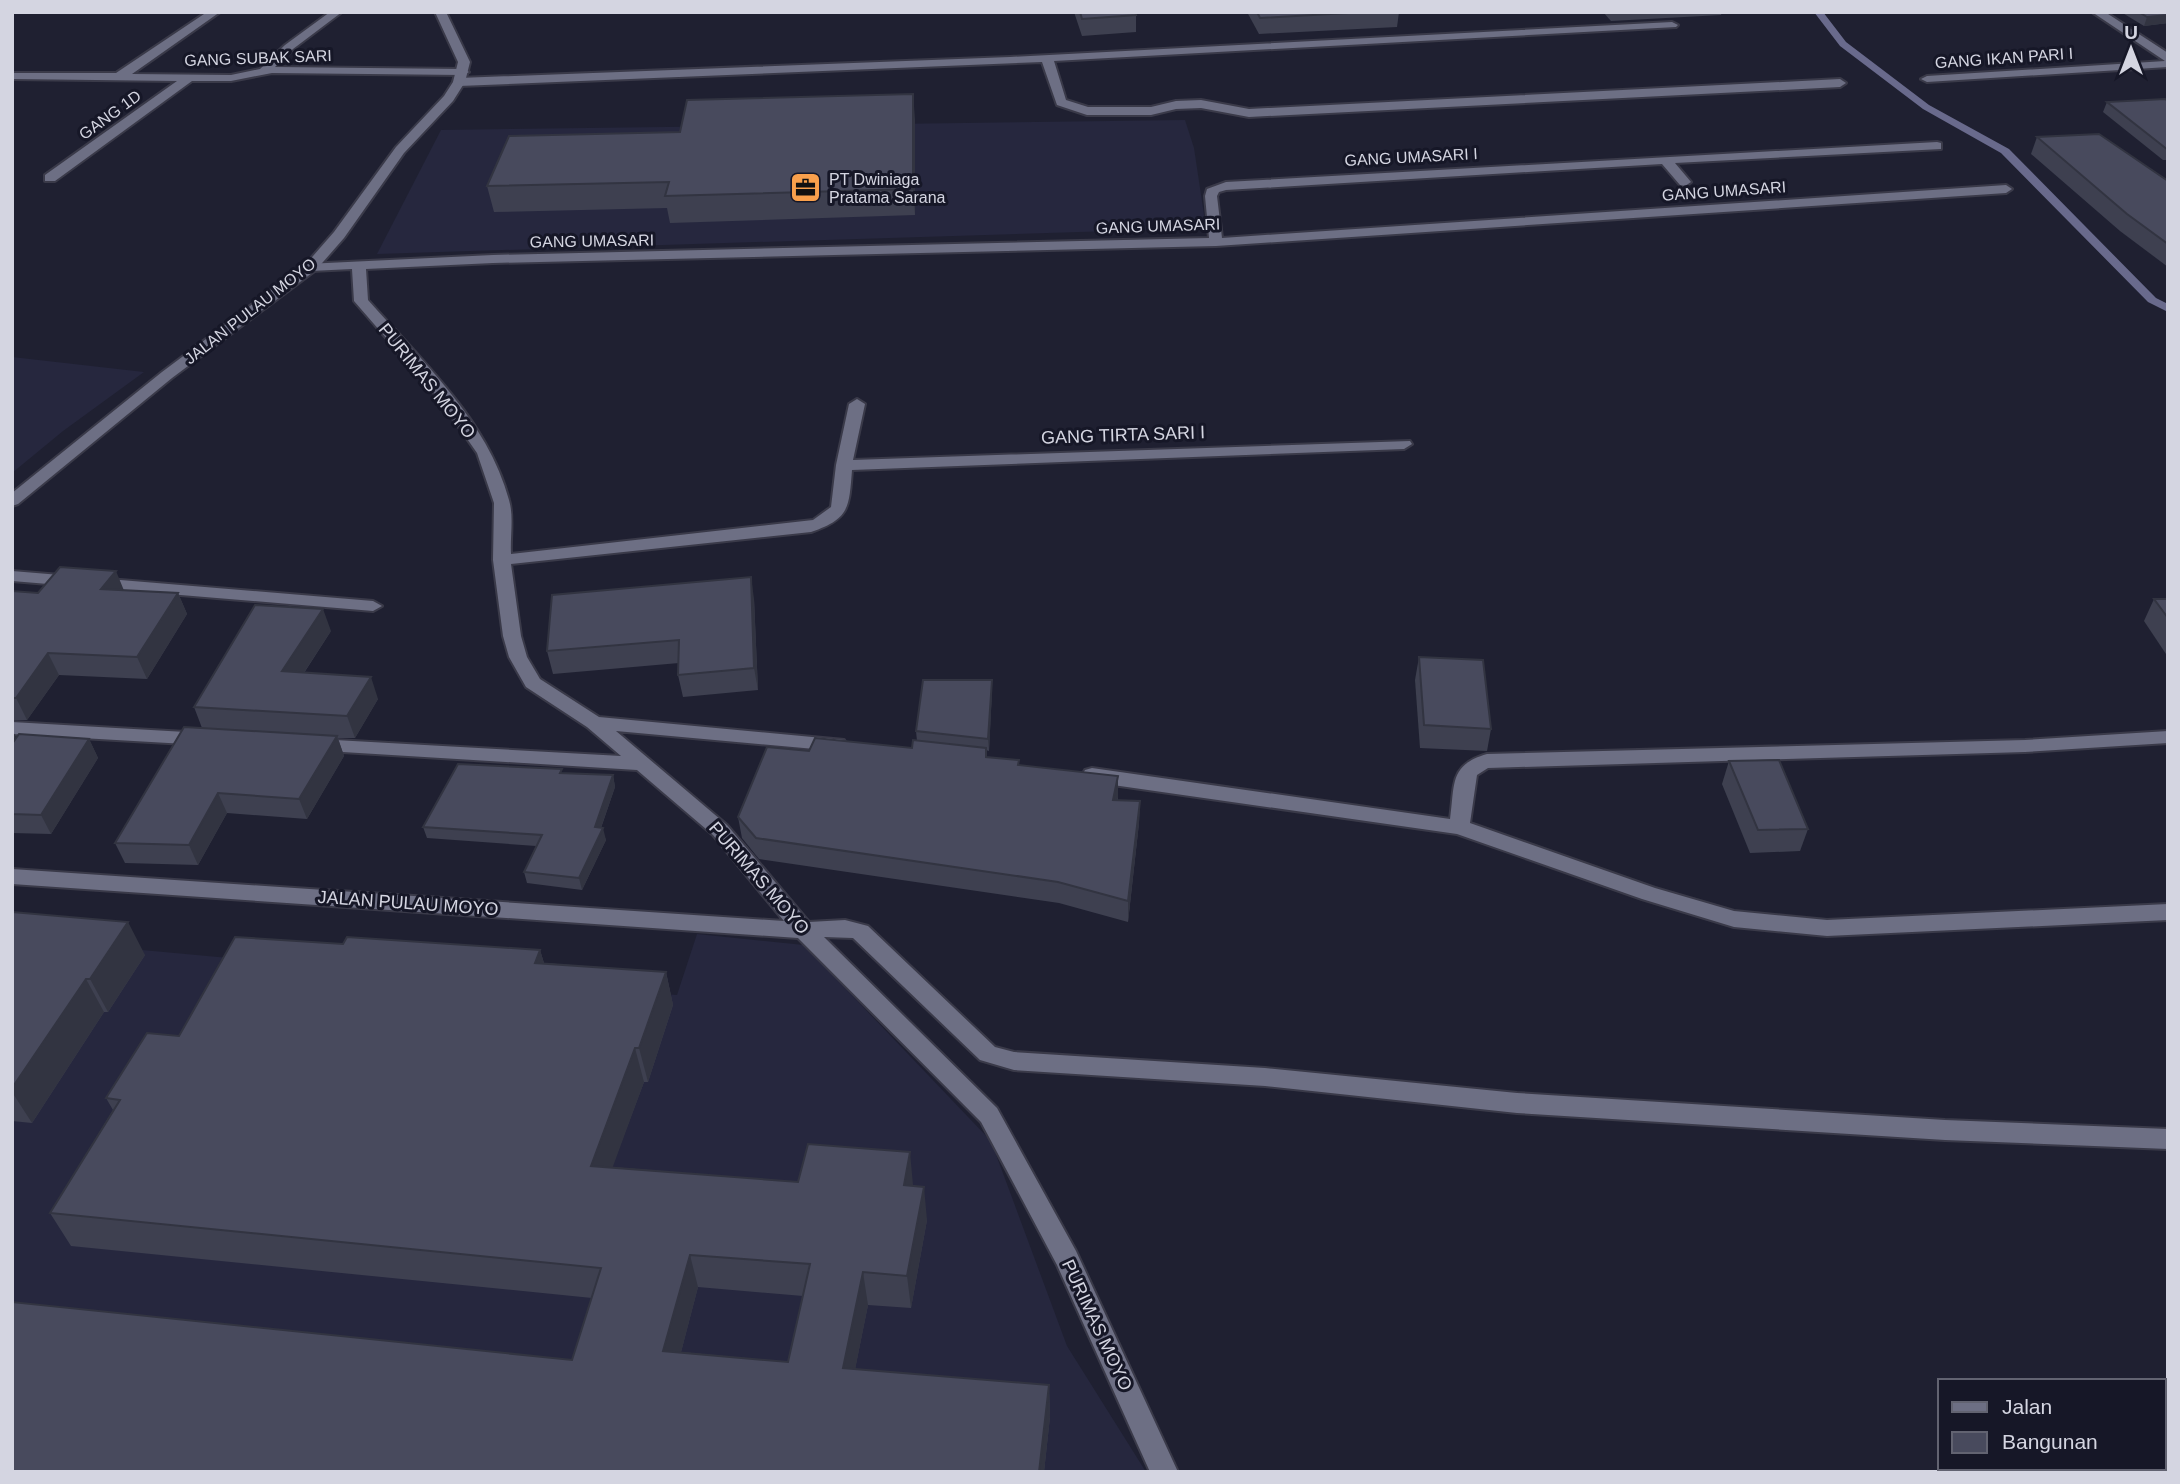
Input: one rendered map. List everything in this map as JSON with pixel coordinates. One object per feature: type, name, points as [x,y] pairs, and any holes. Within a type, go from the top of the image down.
[{"type":"street","points":[[118,77],[215,12]]},
{"type":"street","points":[[263,72],[289,47],[337,12]]},
{"type":"street","points":[[440,12],[464,62],[461,77]]},
{"type":"street","points":[[2097,12],[2168,58]]},
{"type":"street","name":"GANG SUBAK SARI","points":[[14,77],[237,78],[263,72],[443,72],[461,77],[1046,58],[1672,24]]},
{"type":"street","points":[[1046,58],[1060,102],[1087,111],[1151,111],[1176,105],[1201,104],[1248,113],[1840,83]]},
{"type":"street","name":"GANG IKAN PARI I","points":[[1927,79],[2168,64]]},
{"type":"street","name":"JALAN PULAU MOYO","points":[[12,501],[167,375],[311,267],[339,235],[400,150],[449,98],[461,77]]},
{"type":"street","name":"GANG 1D","points":[[50,178],[189,78]]},
{"type":"street","name":"GANG UMASARI I","points":[[1216,242],[1210,196],[1213,189],[1226,186],[1937,146]]},
{"type":"street","points":[[1665,160],[1685,182]]},
{"type":"street","name":"GANG UMASARI","points":[[311,267],[1216,242],[2006,189]]},
{"type":"street","name":"PURIMAS MOYO","points":[[359,265],[358,286],[361,301],[445,397],[485,453],[502,503],[502,560],[512,636],[518,657],[533,683],[594,723],[720,830],[804,930],[989,1115],[1067,1259],[1164,1472]]},
{"type":"street","points":[[502,560],[804,528],[831,521],[840,507],[844,465],[857,404]]},
{"type":"street","name":"GANG TIRTA SARI I","points":[[844,465],[1404,444]]},
{"type":"street","points":[[12,576],[373,606]]},
{"type":"street","points":[[594,723],[855,747]]},
{"type":"street","points":[[12,728],[219,740]]},
{"type":"street","points":[[1460,827],[1467,774],[1474,765],[1488,761],[2025,746],[2168,737]]},
{"type":"street","points":[[301,744],[645,764]]},
{"type":"street","points":[[1075,773],[1460,827],[1649,894],[1734,919],[1827,928],[2168,912]]},
{"type":"street","name":"JALAN PULAU MOYO","points":[[12,876],[804,930],[845,928],[860,932],[988,1054],[1014,1061],[1265,1077],[1517,1103],[1945,1130],[2168,1139]]},
{"type":"shaded area","name":"PT Dwiniaga Pratama Sarana","points":[[1185,120],[1194,148],[1206,228],[377,254],[441,130]]},
{"type":"shaded area","points":[[12,357],[144,372],[63,431],[12,473]]},
{"type":"shaded area","points":[[697,934],[804,945],[991,1141],[1067,1346],[1146,1472],[12,1472],[12,938],[360,970],[677,995]]},
{"type":"building","points":[[1080,12],[1135,12],[1136,15],[1082,19]]},
{"type":"building","points":[[1257,12],[1365,12],[1260,18]]},
{"type":"building","points":[[2139,12],[2168,12],[2168,15],[2147,17]]},
{"type":"building","points":[[913,94],[913,189],[665,196],[669,182],[487,186],[509,136],[680,132],[687,100]]},
{"type":"building","points":[[2168,101],[2168,150],[2107,102]]},
{"type":"building","points":[[2099,134],[2168,181],[2168,244],[2127,214],[2037,137]]},
{"type":"building","points":[[60,567],[116,571],[101,589],[178,593],[137,657],[48,653],[16,698],[12,698],[12,591],[38,593]]},
{"type":"building","points":[[751,577],[754,668],[678,675],[679,640],[547,651],[552,595]]},
{"type":"building","points":[[2154,599],[2168,599],[2168,618]]},
{"type":"building","points":[[255,605],[323,609],[282,671],[371,677],[347,716],[194,707]]},
{"type":"building","points":[[1419,657],[1483,660],[1491,729],[1424,725]]},
{"type":"building","points":[[923,680],[992,680],[988,739],[916,731]]},
{"type":"building","points":[[184,727],[337,736],[299,799],[218,793],[189,845],[115,843]]},
{"type":"building","points":[[19,734],[89,739],[41,815],[12,814],[12,744]]},
{"type":"building","points":[[815,738],[912,748],[913,740],[986,748],[986,757],[1019,760],[1018,765],[1118,776],[1113,800],[1140,801],[1128,901],[1058,882],[756,838],[738,817],[767,747],[809,751]]},
{"type":"building","points":[[1779,760],[1808,829],[1758,830],[1729,761]]},
{"type":"building","points":[[458,764],[562,769],[560,773],[613,775],[595,827],[603,828],[579,878],[524,872],[542,835],[423,827]]},
{"type":"building","points":[[12,912],[128,922],[12,1088]]},
{"type":"building","points":[[235,937],[343,944],[347,937],[540,950],[535,963],[666,972],[639,1048],[635,1048],[591,1166],[798,1182],[808,1144],[910,1152],[904,1185],[924,1187],[907,1276],[863,1272],[843,1368],[1049,1385],[1039,1472],[12,1472],[12,1302],[572,1360],[601,1268],[50,1213],[120,1100],[106,1098],[147,1033],[179,1036]],"holes":[[[690,1255],[810,1264],[788,1362],[663,1351]]]},
{"type":"waterway","points":[[1818,12],[1843,44],[1926,107],[2005,151],[2152,300],[2168,309]]},
{"type":"place","name":"PT Dwiniaga Pratama Sarana","points":[[806,188]]}]
